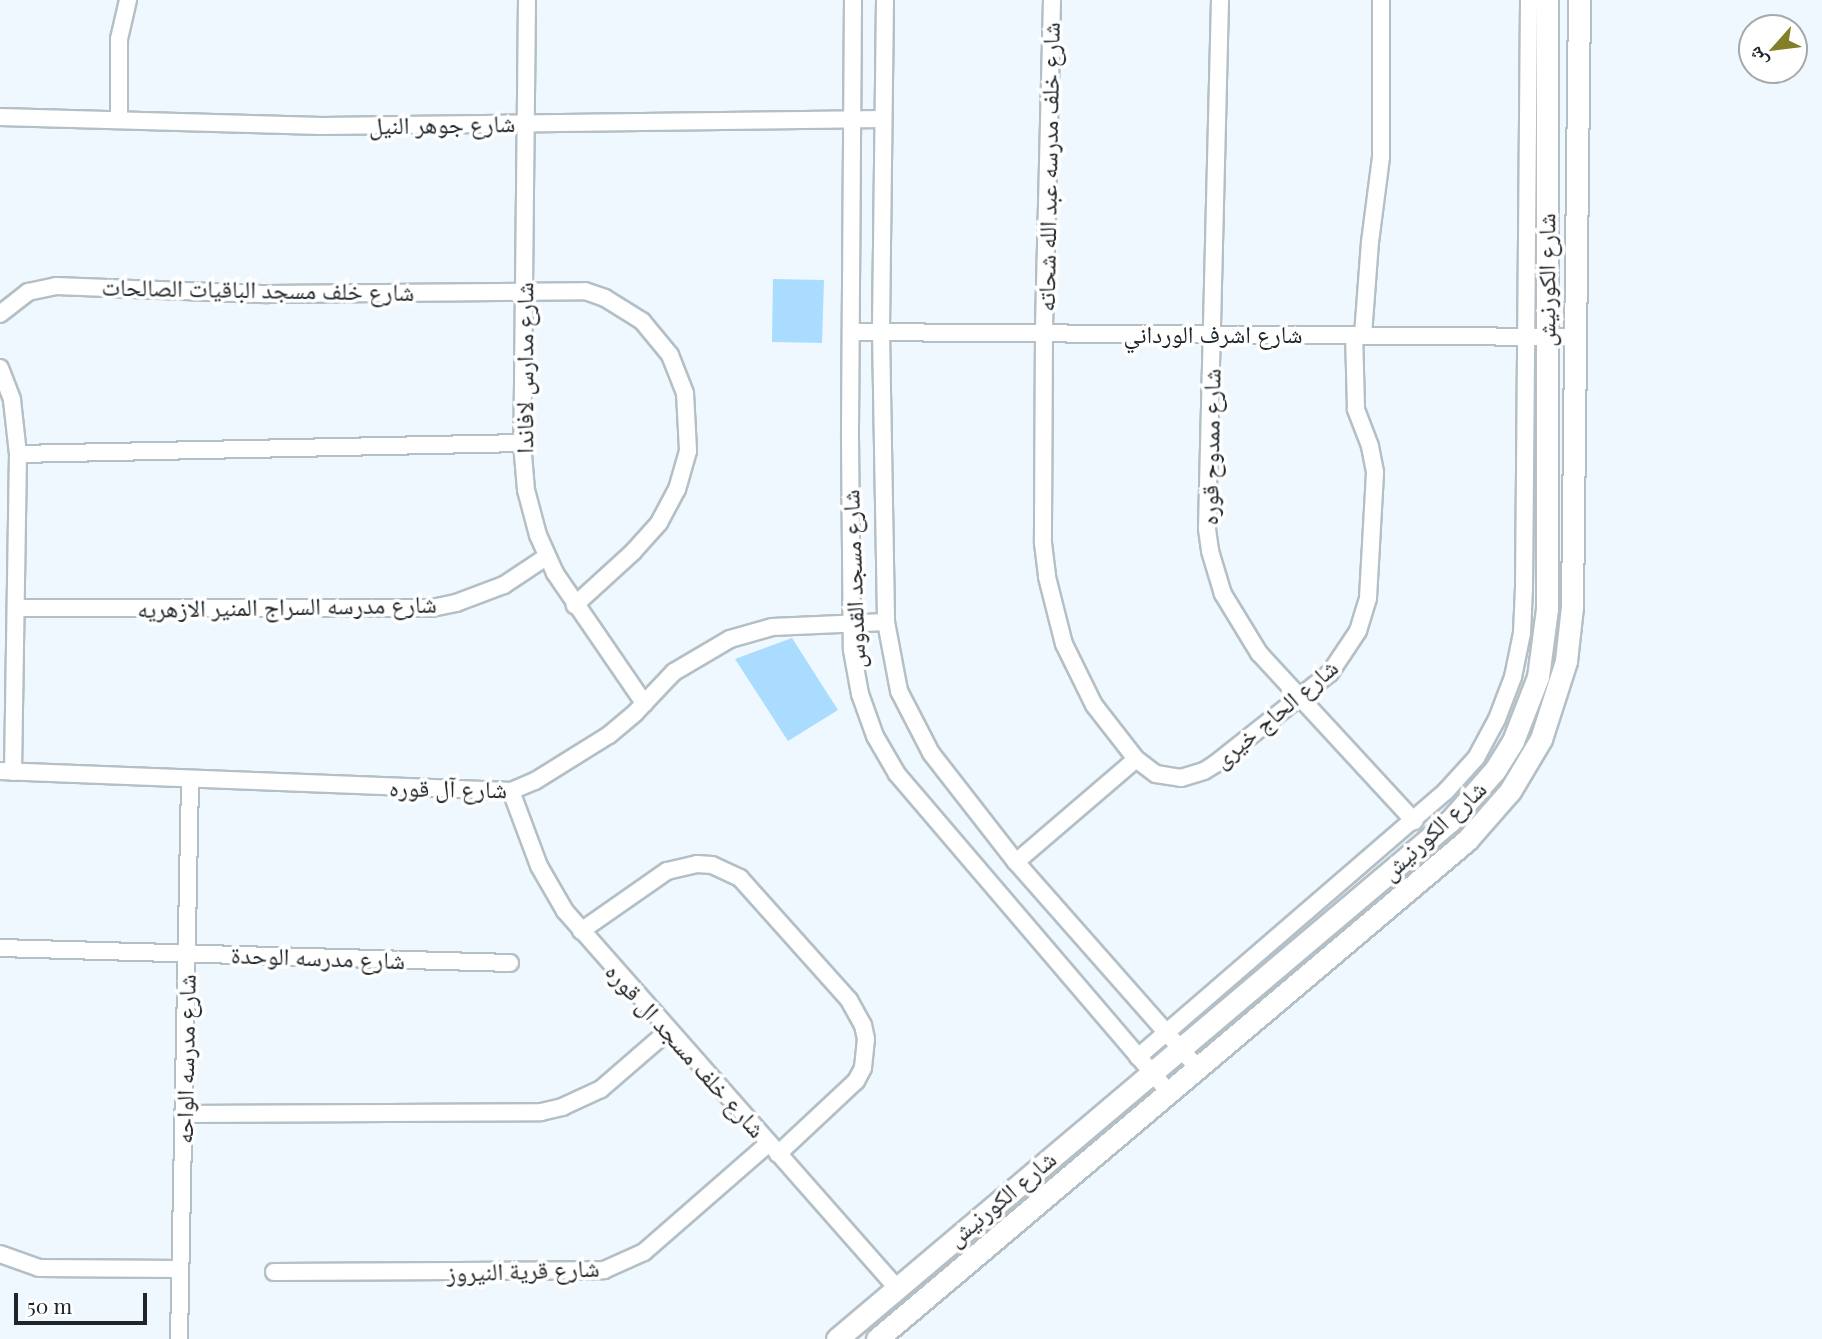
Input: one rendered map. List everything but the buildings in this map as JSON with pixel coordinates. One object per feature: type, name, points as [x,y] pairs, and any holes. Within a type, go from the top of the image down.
[{"type":"street","points":[[119,120],[119,39],[128,0]]},
{"type":"street","name":"شارع مدارس لافاندا","points":[[527,0],[522,443],[531,513],[546,557],[575,605],[644,703]]},
{"type":"street","name":"شارع مسجد القدوس","points":[[853,0],[851,622],[852,650],[860,694],[875,736],[897,774],[1168,1091]]},
{"type":"street","name":"شارع مسجد القدوس","points":[[885,0],[881,332],[886,622],[899,691],[918,733],[1016,862],[1197,1067]]},
{"type":"street","name":"شارع خلف مدرسه عبد الله شحاته","points":[[1052,0],[1044,333],[1043,543],[1054,611],[1064,644],[1088,695],[1113,734],[1136,760]]},
{"type":"street","name":"شارع ممدوح قوره","points":[[1220,0],[1207,529],[1210,551],[1223,594],[1233,615],[1259,653],[1414,821]]},
{"type":"street","name":"شارع الحاج خيرى","points":[[1136,760],[1156,774],[1168,777],[1181,778],[1205,771],[1317,685],[1341,660],[1358,631],[1368,598],[1375,472],[1356,409],[1359,335],[1381,157],[1381,0]]},
{"type":"street","points":[[1173,1040],[1414,821],[1476,758],[1497,719],[1513,677],[1522,633],[1536,336],[1529,0]]},
{"type":"street","name":"شارع الكورنيش","points":[[837,1339],[1173,1040],[1450,821],[1488,779],[1513,741],[1538,677],[1544,643],[1536,336],[1547,0]]},
{"type":"street","name":"شارع الكورنيش","points":[[877,1339],[1467,840],[1510,791],[1541,739],[1560,688],[1570,634],[1579,0]]},
{"type":"street","name":"شارع جوهر النيل","points":[[0,117],[322,126],[884,119]]},
{"type":"street","name":"شارع خلف مسجد الباقيات الصالحات","points":[[0,314],[28,292],[56,286],[268,294],[585,291],[615,303],[642,321],[670,355],[680,375],[688,411],[688,451],[669,507],[647,538],[575,605]]},
{"type":"street","name":"شارع اشرف الورداني","points":[[850,332],[1575,337]]},
{"type":"street","points":[[0,368],[12,400],[18,454],[16,608],[6,771]]},
{"type":"street","points":[[18,454],[522,443]]},
{"type":"street","name":"شارع مدرسه السراج المنير الازهريه","points":[[16,608],[432,608],[456,603],[504,585],[546,557]]},
{"type":"street","name":"شارع آل قوره","points":[[6,771],[511,791],[534,781],[609,735],[683,666],[730,639],[772,627],[886,622]]},
{"type":"street","points":[[1016,862],[1136,760]]},
{"type":"street","name":"شارع مدرسه الواحه","points":[[179,1339],[190,780]]},
{"type":"street","name":"شارع خلف مسجد ال قوره","points":[[511,791],[538,866],[581,931],[895,1287]]},
{"type":"street","name":"شارع قرية النيروز","points":[[274,1272],[604,1270],[632,1260],[650,1248],[856,1081],[863,1068],[866,1039],[863,1025],[840,990],[740,878],[712,865],[682,866],[667,872],[581,931]]},
{"type":"street","name":"شارع مدرسه الوحدة","points":[[0,948],[510,963]]},
{"type":"street","points":[[183,1114],[541,1112],[562,1107],[601,1089],[669,1030]]},
{"type":"street","points":[[0,1254],[39,1268],[180,1269]]}]
